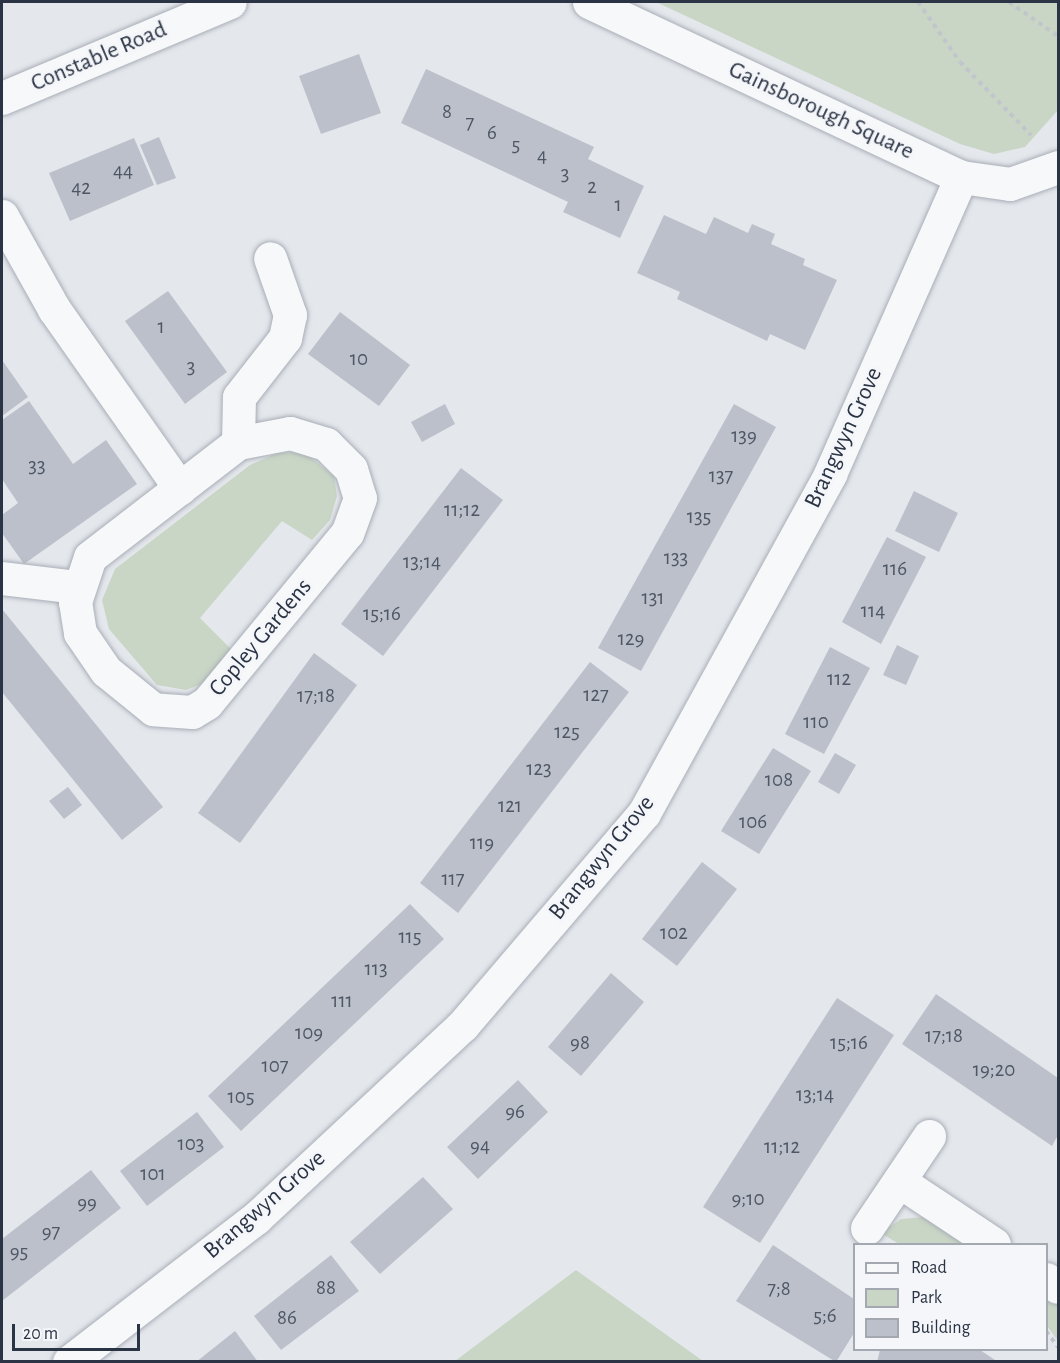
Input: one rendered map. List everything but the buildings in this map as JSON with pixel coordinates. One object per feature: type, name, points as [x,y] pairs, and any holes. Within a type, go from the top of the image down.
[{"type":"street","name":"Constable Road","points":[[2,98],[230,2]]},
{"type":"street","name":"Gainsborough Square","points":[[589,2],[961,177],[1010,184],[1059,167]]},
{"type":"street","name":"Brangwyn Grove","points":[[69,1362],[256,1218],[463,1024],[644,813],[830,474],[961,177]]},
{"type":"street","points":[[2,216],[54,309],[180,488]]},
{"type":"street","points":[[238,443],[239,397],[285,338],[290,315],[270,258]]},
{"type":"street","name":"Copley Gardens","points":[[309,435],[339,453],[351,469],[360,498],[347,533],[207,703],[192,712],[153,709],[106,671],[80,633],[78,587],[90,557],[180,488],[238,443],[265,436],[309,435]]},
{"type":"street","points":[[2,578],[78,587]]},
{"type":"street","points":[[867,1228],[929,1136]]},
{"type":"street","points":[[899,1181],[991,1243]]},
{"type":"path","points":[[918,2],[960,62],[1035,138]]},
{"type":"path","points":[[1009,2],[1059,36]]},
{"type":"path","points":[[1048,1332],[1059,1347]]},
{"type":"green space","points":[[656,2],[1058,2],[1058,110],[1025,147],[994,154],[960,144]]},
{"type":"green space","points":[[304,452],[334,476],[337,496],[330,520],[312,540],[282,521],[200,618],[232,650],[202,684],[186,690],[157,685],[109,629],[102,600],[115,569],[250,465],[277,453]]},
{"type":"green space","points":[[923,1217],[967,1243],[897,1243],[881,1233],[901,1219]]},
{"type":"green space","points":[[576,1270],[703,1361],[455,1361]]},
{"type":"green space","points":[[1048,1294],[1058,1301],[1058,1341],[1048,1327]]}]
